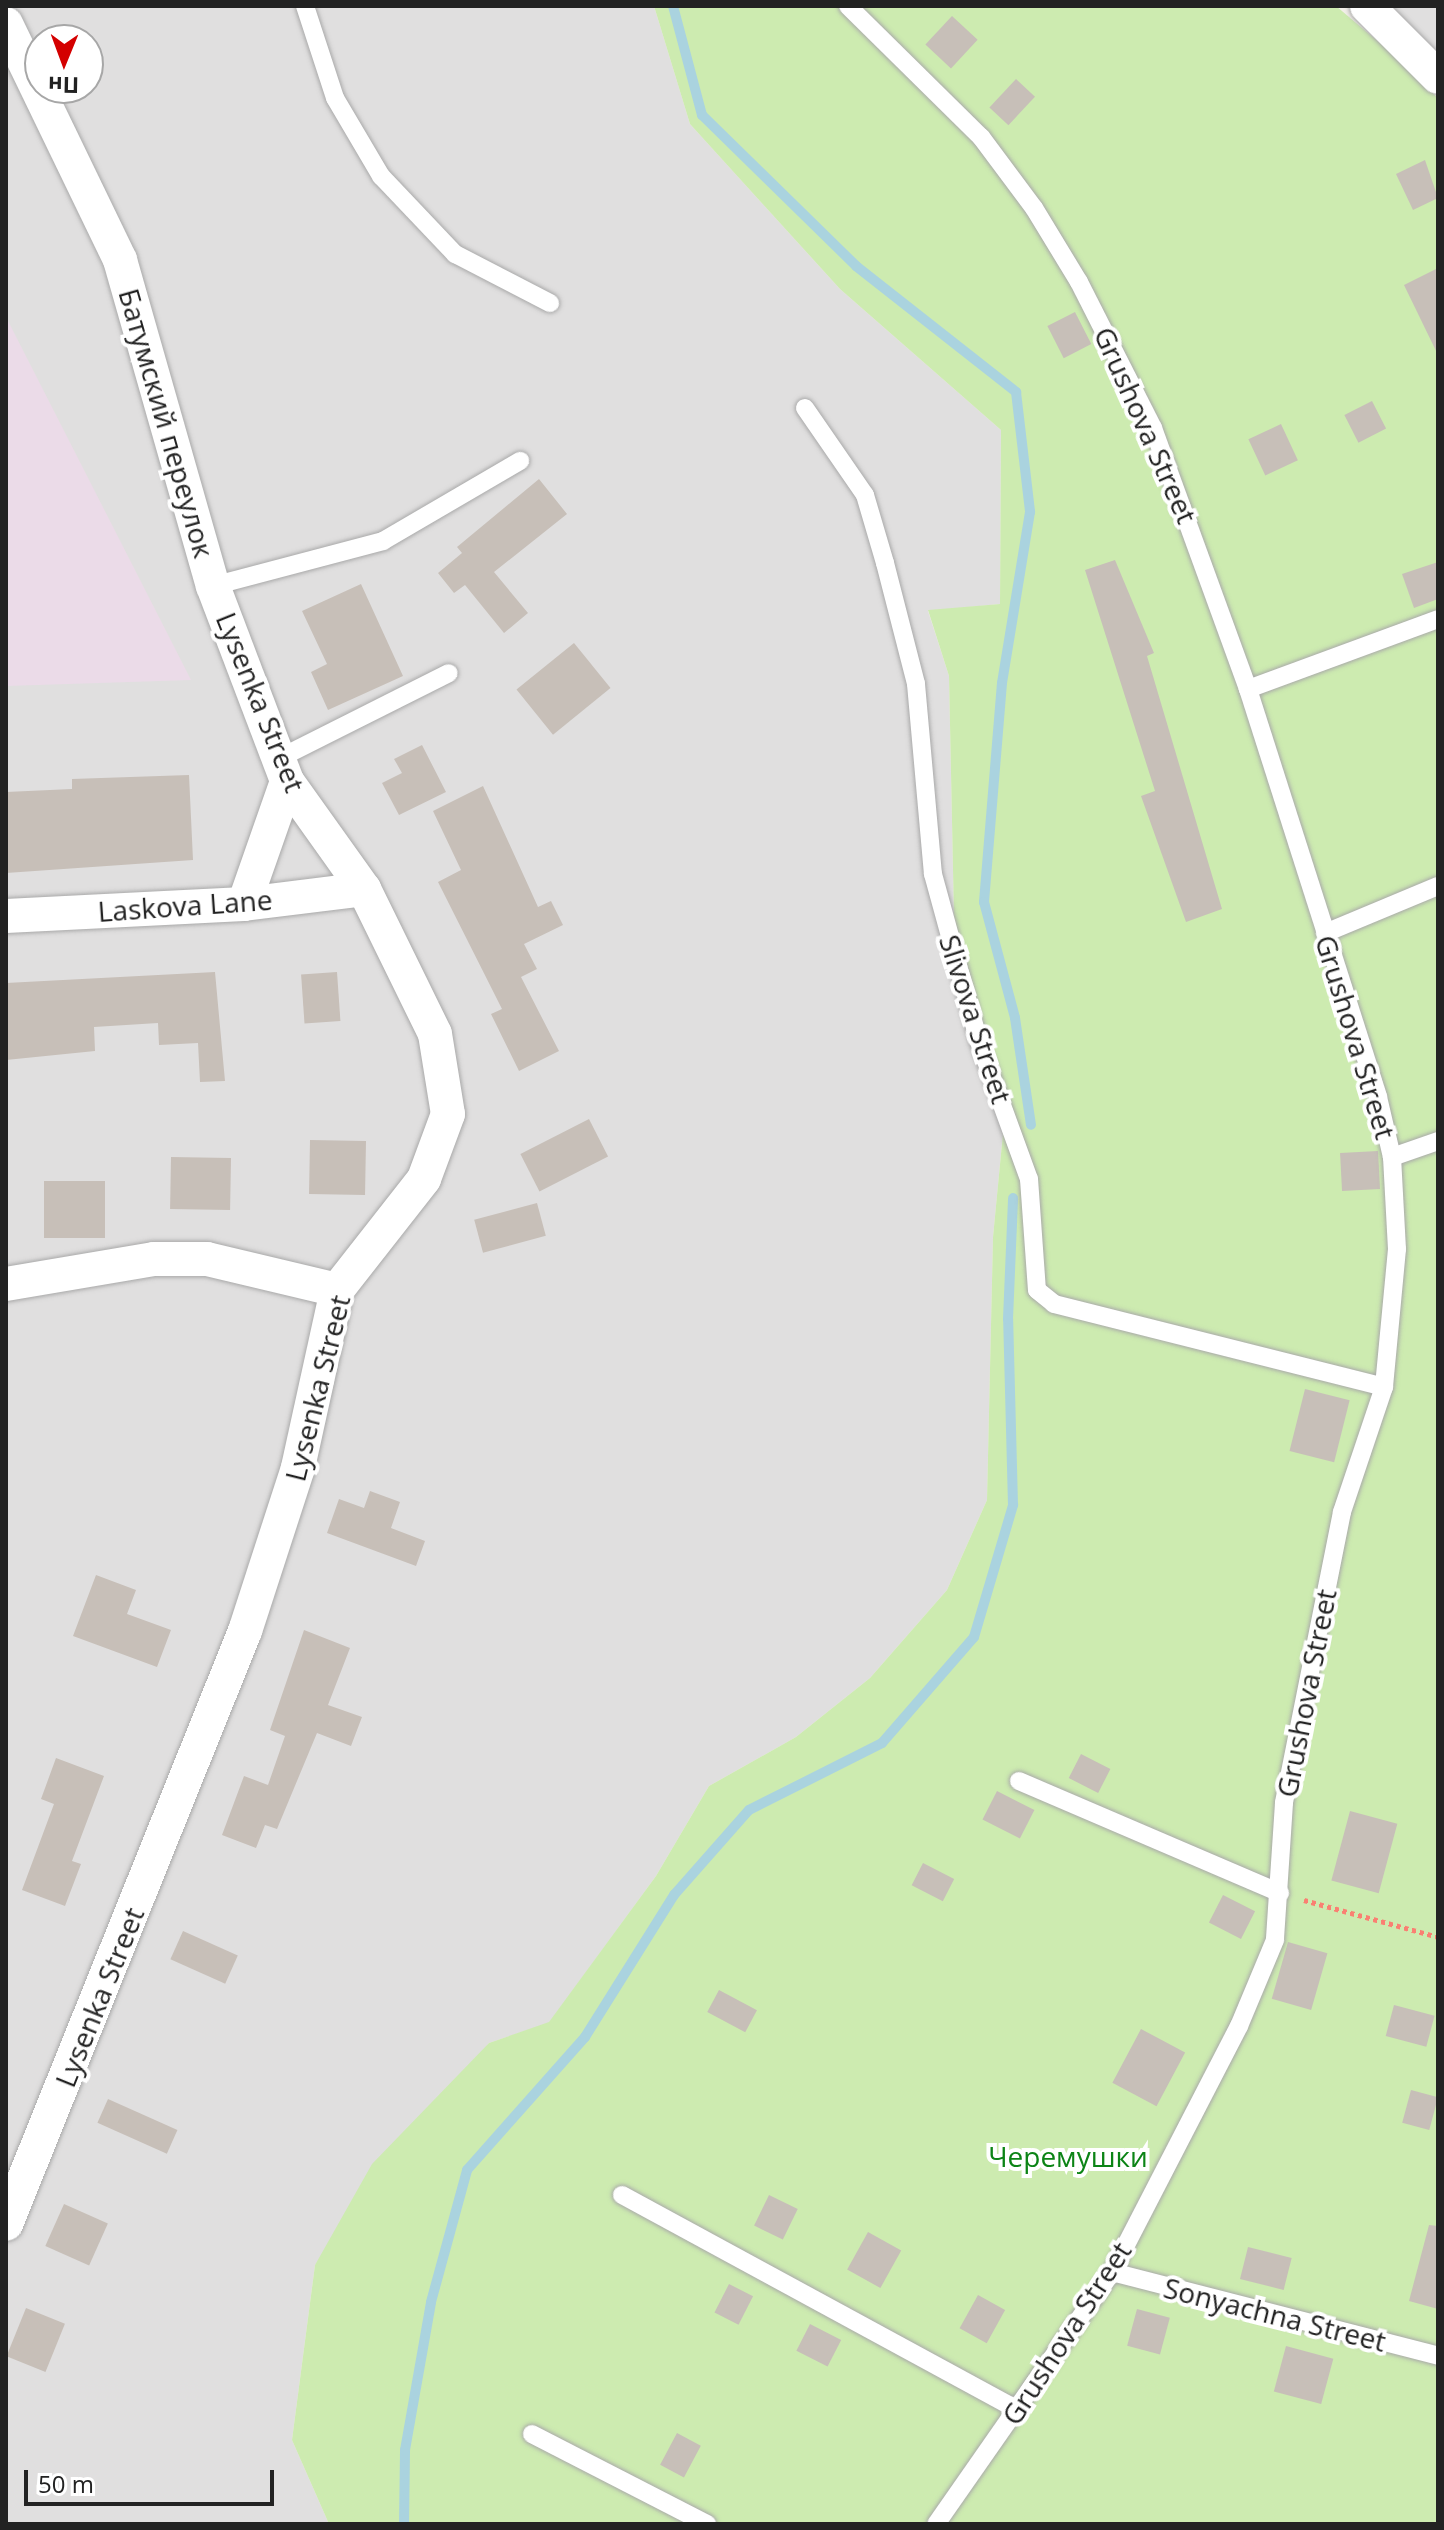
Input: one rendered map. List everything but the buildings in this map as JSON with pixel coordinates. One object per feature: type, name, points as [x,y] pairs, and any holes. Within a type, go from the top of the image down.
[{"type":"street","points":[[1367,6],[1438,77]]},
{"type":"street","name":"Батумский переулок","points":[[6,24],[120,260],[213,586]]},
{"type":"street","name":"Lysenka Street","points":[[6,2224],[245,1631],[298,1468],[337,1290],[424,1179],[448,1114],[435,1034],[364,889],[282,770],[213,586]]},
{"type":"street","points":[[244,904],[282,770]]},
{"type":"street","name":"Laskova Lane","points":[[6,916],[244,904],[364,889]]},
{"type":"street","points":[[6,1284],[154,1259],[207,1259],[337,1290]]},
{"type":"lane","points":[[305,6],[335,98],[381,176],[455,254],[550,303]]},
{"type":"lane","name":"Grushova Street","points":[[848,6],[981,137],[1034,208],[1079,282],[1153,428],[1248,689],[1392,1157],[1397,1249],[1384,1387],[1342,1512],[1284,1803],[1275,1940],[1239,2026],[1112,2272],[936,2524]]},
{"type":"lane","name":"Slivova Street","points":[[805,408],[865,495],[889,578],[916,684],[933,874],[978,1039],[1029,1179],[1037,1290],[1054,1304],[1384,1387]]},
{"type":"lane","points":[[213,586],[383,541],[520,461]]},
{"type":"lane","points":[[1248,689],[1438,619]]},
{"type":"lane","points":[[282,770],[449,673]]},
{"type":"lane","points":[[1325,933],[1438,886]]},
{"type":"lane","points":[[1392,1157],[1438,1141]]},
{"type":"lane","points":[[1019,1781],[1280,1893]]},
{"type":"lane","points":[[622,2195],[1016,2409]]},
{"type":"lane","name":"Sonyachna Street","points":[[1112,2272],[1438,2356]]},
{"type":"lane","points":[[532,2434],[707,2524]]},
{"type":"path","points":[[1280,1893],[1438,1937]]},
{"type":"shaded area","points":[[6,6],[654,6],[690,124],[840,289],[1001,430],[1000,604],[928,611],[949,676],[954,918],[1003,1133],[993,1237],[987,1500],[947,1590],[870,1678],[796,1737],[709,1786],[656,1876],[549,2023],[489,2043],[315,2265],[292,2440],[329,2524],[6,2524]]},
{"type":"shaded area","points":[[1353,6],[1438,6],[1438,72]]},
{"type":"shaded area","points":[[6,317],[191,680],[6,686]]},
{"type":"green space","name":"Черемушки","points":[[654,6],[1336,6],[1420,77],[1438,99],[1438,2524],[329,2524],[292,2440],[315,2265],[372,2164],[489,2043],[549,2022],[656,1876],[709,1786],[796,1737],[870,1678],[947,1590],[987,1500],[993,1237],[1003,1133],[954,918],[949,676],[928,610],[1000,604],[1001,430],[840,289],[690,124]]},
{"type":"waterway","points":[[673,6],[702,115],[856,266],[1016,392],[1030,512],[1002,683],[984,902],[1015,1018],[1031,1125]]},
{"type":"waterway","points":[[404,2524],[405,2450],[431,2302],[467,2170],[585,2037],[674,1895],[749,1810],[882,1743],[974,1637],[1013,1505],[1008,1319],[1013,1198]]}]
